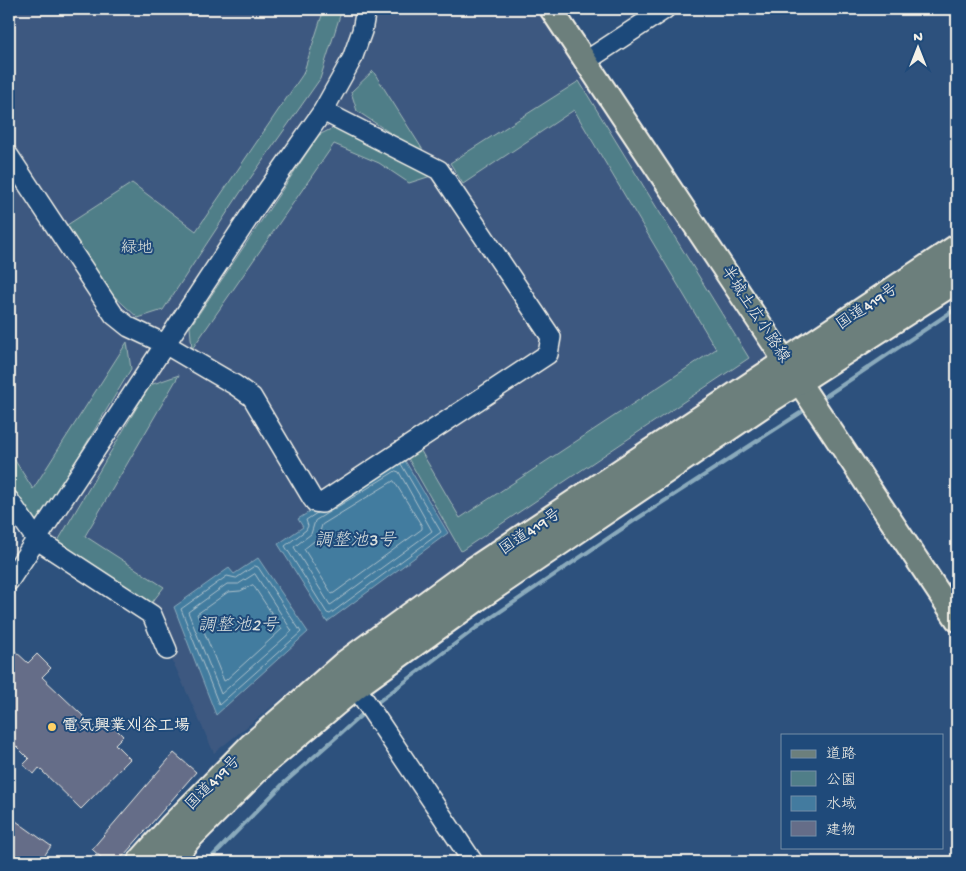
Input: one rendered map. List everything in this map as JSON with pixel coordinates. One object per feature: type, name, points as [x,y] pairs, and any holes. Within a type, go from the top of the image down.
[{"type":"highway","name":"国道419号","points":[[802,388],[957,248]]},
{"type":"highway","name":"国道419号","points":[[169,862],[188,838],[350,675],[464,577],[802,388],[957,279]]},
{"type":"highway","name":"国道419号","points":[[141,862],[173,826],[252,746],[350,675]]},
{"type":"main road","name":"半城土広小路線","points":[[551,9],[957,620]]},
{"type":"street","points":[[9,581],[255,208],[322,111],[352,59],[362,31],[366,9]]},
{"type":"street","points":[[586,61],[665,9]]},
{"type":"street","points":[[9,156],[114,315],[129,327],[165,344],[235,385],[252,398],[312,498],[315,502],[322,503],[548,354],[551,337],[439,170],[322,111]]},
{"type":"street","points":[[9,500],[36,539],[152,615],[167,650]]},
{"type":"street","points":[[350,675],[473,862]]},
{"type":"shaded area","points":[[9,9],[546,9],[776,361],[342,650],[214,753],[152,615],[36,539],[9,500]]},
{"type":"green space","name":"緑地","points":[[324,9],[342,9],[320,79],[240,193],[163,310],[138,318],[98,281],[64,227],[132,183],[196,231],[303,74]]},
{"type":"green space","points":[[373,71],[428,158],[357,111],[351,92]]},
{"type":"green space","points":[[579,81],[749,358],[461,551],[405,453],[418,446],[460,518],[716,349],[574,110],[463,184],[450,163]]},
{"type":"green space","points":[[337,126],[431,176],[409,183],[379,163],[334,144],[192,349],[190,327],[319,135]]},
{"type":"green space","points":[[127,342],[131,369],[35,529],[9,491],[9,451],[33,489]]},
{"type":"green space","points":[[179,375],[85,536],[164,587],[150,605],[58,541],[150,385]]},
{"type":"water","name":"調整池3号","points":[[401,454],[448,533],[327,622],[278,544],[303,527],[298,519]]},
{"type":"water","name":"調整池2号","points":[[258,558],[308,632],[216,715],[174,607],[229,568],[234,574]]},
{"type":"building","name":"電気興業刈谷工場","points":[[14,650],[28,663],[37,654],[51,668],[42,677],[100,732],[109,722],[123,736],[115,744],[130,759],[81,809],[39,768],[34,774],[23,765],[29,759],[9,739],[9,656]]},
{"type":"building","points":[[174,753],[196,772],[118,862],[106,862],[92,849]]},
{"type":"building","points":[[9,816],[51,846],[40,862],[9,862]]},
{"type":"waterway","points":[[9,182],[16,177]]},
{"type":"waterway","points":[[820,400],[957,308]]},
{"type":"waterway","points":[[374,705],[476,628],[632,522],[808,408]]},
{"type":"waterway","points":[[207,862],[284,783],[365,712]]},
{"type":"place","name":"電気興業刈谷工場","points":[[52,727]]}]
